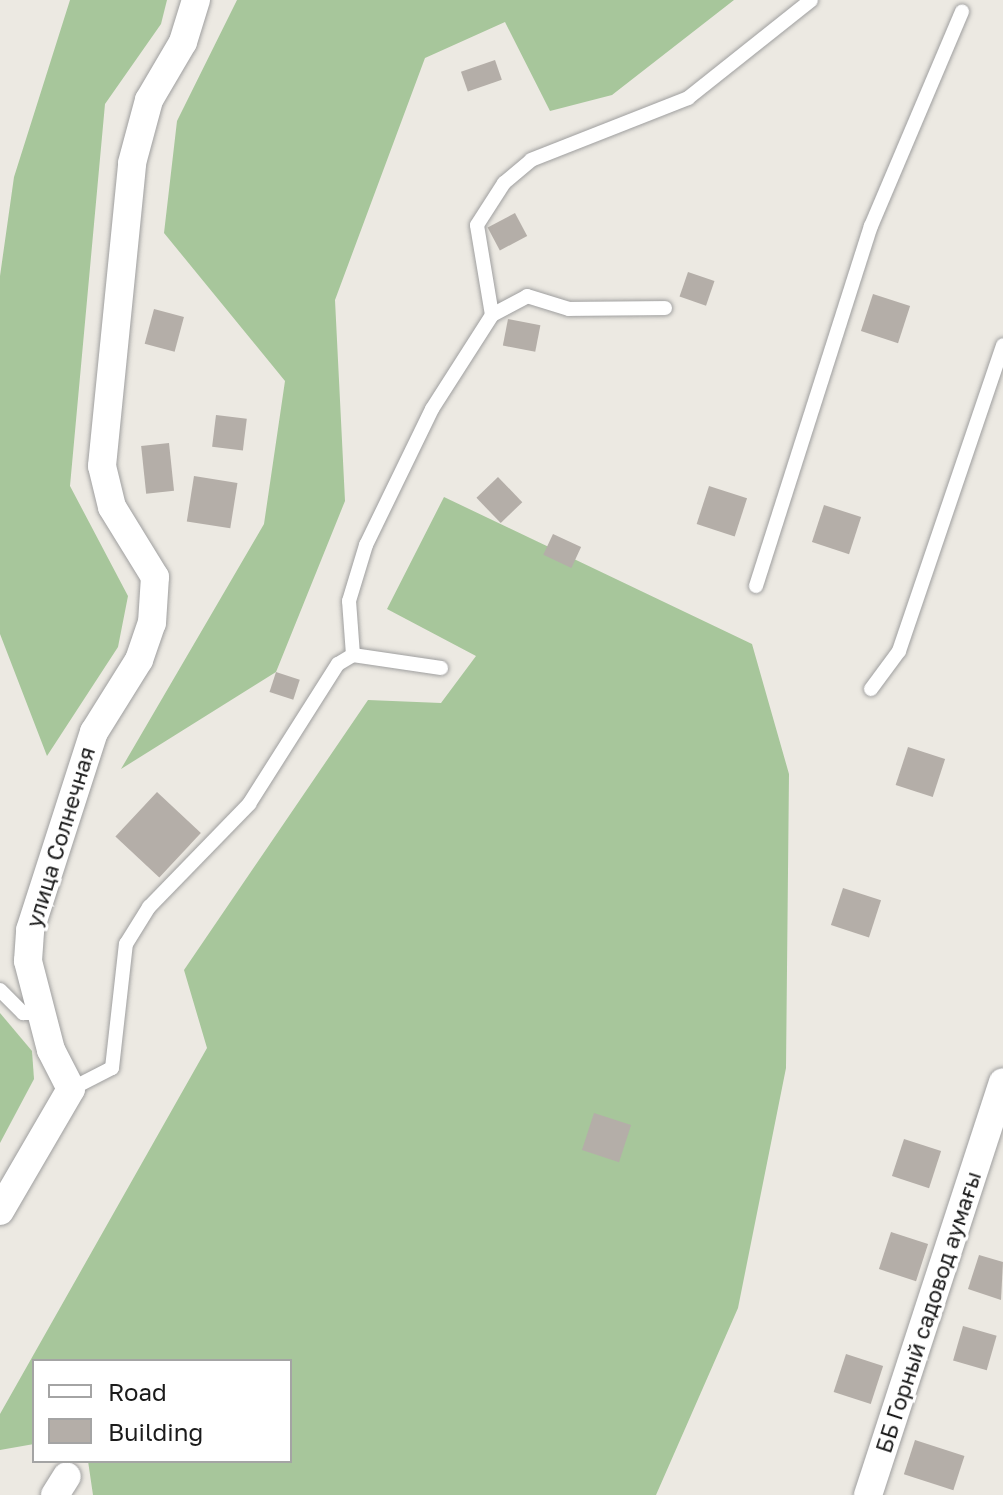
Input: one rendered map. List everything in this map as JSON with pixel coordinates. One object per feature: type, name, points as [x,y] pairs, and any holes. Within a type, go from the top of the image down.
[{"type":"street","name":"улица Солнечная","points":[[71,1089],[42,1013],[28,961],[30,930],[94,732],[139,660],[152,623],[155,577],[112,507],[102,466],[132,163],[149,100],[183,42],[196,0]]},
{"type":"street","name":"ББ Горный садовод аумағы","points":[[868,1495],[1003,1083]]},
{"type":"street","points":[[0,1211],[71,1089]]},
{"type":"lane","points":[[492,315],[477,225],[504,183],[531,160],[688,98],[811,0]]},
{"type":"lane","points":[[756,586],[871,226],[962,12]]},
{"type":"lane","points":[[71,1089],[112,1068],[126,944],[149,907],[249,804],[322,686],[353,655],[349,601],[366,545],[432,409],[492,315],[527,296],[569,309],[665,308]]},
{"type":"lane","points":[[871,689],[899,651],[1003,345]]},
{"type":"lane","points":[[353,655],[441,668]]},
{"type":"lane","points":[[0,990],[23,1013],[42,1013]]},
{"type":"green space","points":[[70,0],[167,0],[161,24],[105,104],[70,486],[128,596],[118,647],[47,756],[0,634],[0,276],[14,177]]},
{"type":"green space","points":[[237,0],[734,0],[612,95],[550,111],[505,22],[425,58],[335,300],[345,501],[276,672],[121,769],[264,524],[285,381],[164,233],[177,121]]},
{"type":"green space","points":[[444,497],[752,644],[789,774],[786,1068],[738,1308],[656,1495],[93,1495],[88,1463],[292,1463],[292,1359],[32,1359],[32,1444],[0,1450],[0,1414],[207,1048],[184,970],[368,700],[441,703],[476,656],[387,609]]},
{"type":"green space","points":[[0,1013],[32,1051],[34,1079],[0,1143]]},
{"type":"building","points":[[495,60],[502,80],[468,92],[461,72]]},
{"type":"building","points":[[515,213],[527,236],[500,251],[488,228]]},
{"type":"building","points":[[688,272],[714,281],[706,306],[680,297]]},
{"type":"building","points":[[873,294],[910,306],[898,343],[861,331]]},
{"type":"building","points":[[154,309],[184,317],[175,352],[145,344]]},
{"type":"building","points":[[508,319],[540,325],[535,352],[503,346]]},
{"type":"building","points":[[216,415],[247,419],[243,451],[212,447]]},
{"type":"building","points":[[169,443],[174,491],[146,494],[141,446]]},
{"type":"building","points":[[194,476],[237,483],[230,528],[187,521]]},
{"type":"building","points":[[498,477],[522,502],[501,523],[476,498]]},
{"type":"building","points":[[709,486],[747,498],[735,536],[697,524]]},
{"type":"building","points":[[824,505],[861,517],[849,554],[812,542]]},
{"type":"building","points":[[553,534],[581,547],[571,568],[543,555]]},
{"type":"building","points":[[276,672],[300,680],[293,700],[270,692]]},
{"type":"building","points":[[908,747],[945,759],[933,797],[896,785]]},
{"type":"building","points":[[157,792],[201,833],[159,878],[115,837]]},
{"type":"building","points":[[843,888],[881,900],[869,937],[831,925]]},
{"type":"building","points":[[594,1113],[631,1125],[619,1162],[582,1150]]},
{"type":"building","points":[[904,1139],[941,1151],[929,1188],[892,1176]]},
{"type":"building","points":[[891,1232],[928,1244],[916,1281],[879,1269]]},
{"type":"building","points":[[979,1255],[1003,1262],[1001,1300],[968,1289]]},
{"type":"building","points":[[963,1326],[997,1336],[987,1370],[953,1361]]},
{"type":"building","points":[[846,1354],[883,1366],[871,1404],[834,1392]]},
{"type":"building","points":[[915,1440],[964,1456],[953,1490],[904,1474]]}]
